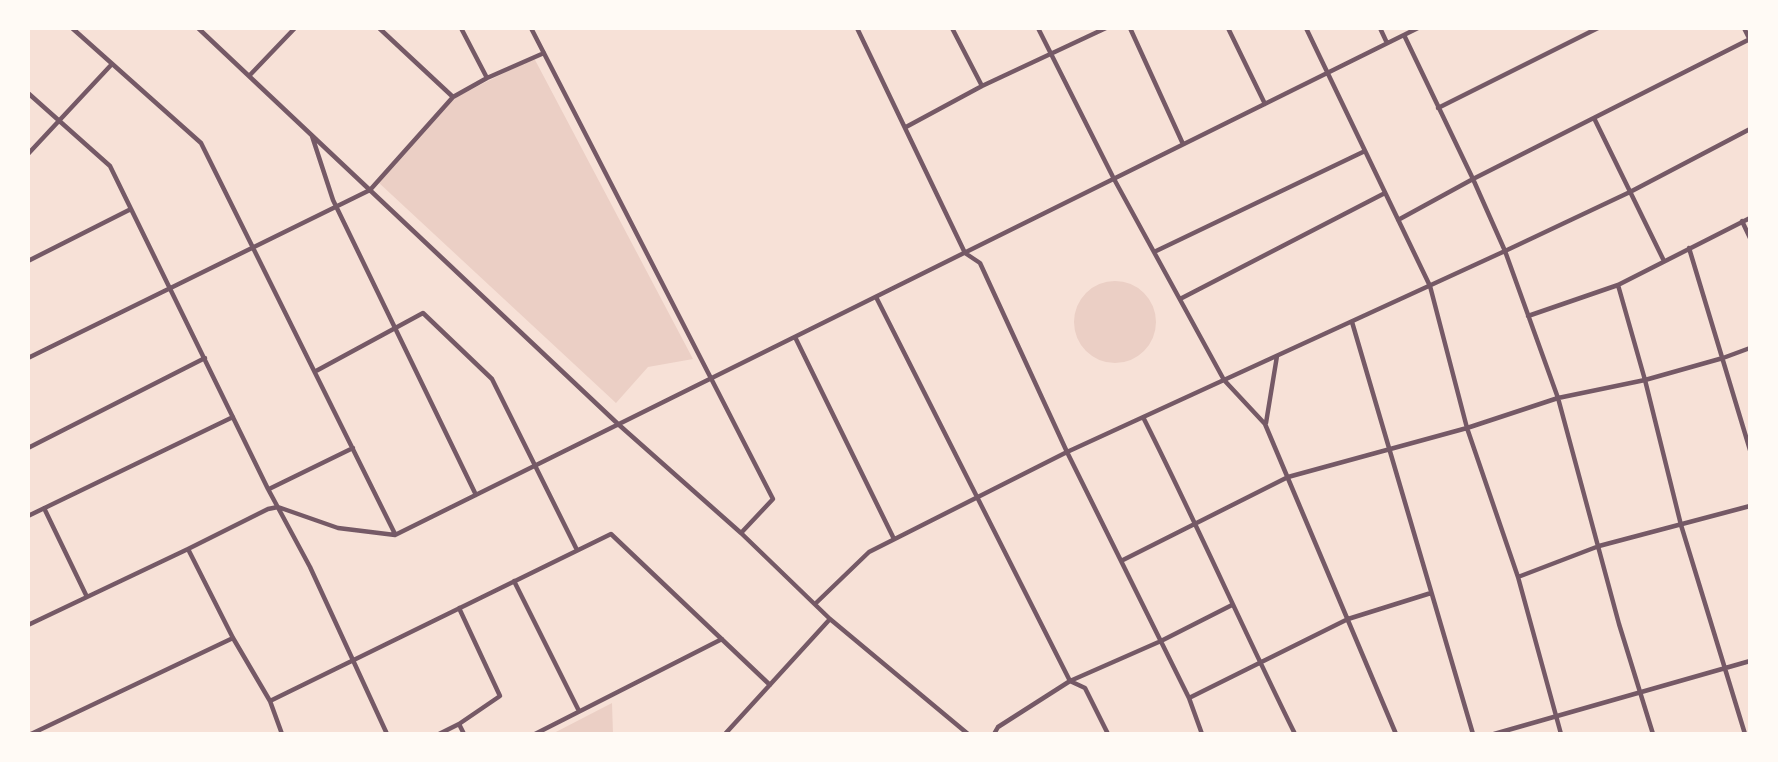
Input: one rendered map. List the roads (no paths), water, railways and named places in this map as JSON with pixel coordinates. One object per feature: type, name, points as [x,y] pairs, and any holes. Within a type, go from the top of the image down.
[{"type":"street","points":[[72,28],[201,143],[395,535]]},
{"type":"street","points":[[198,28],[618,424],[741,533],[830,619],[968,734]]},
{"type":"street","points":[[248,76],[295,28]]},
{"type":"street","points":[[379,28],[453,97]]},
{"type":"street","points":[[461,28],[487,78]]},
{"type":"street","points":[[531,28],[774,499],[741,533]]},
{"type":"street","points":[[857,28],[965,253],[980,262],[1068,452],[1189,698],[1202,734]]},
{"type":"street","points":[[953,28],[982,86]]},
{"type":"street","points":[[1038,28],[1114,179],[1224,380],[1265,424],[1396,734]]},
{"type":"street","points":[[906,127],[982,86],[1106,28]]},
{"type":"street","points":[[1130,28],[1183,144]]},
{"type":"street","points":[[1228,28],[1265,104]]},
{"type":"street","points":[[1306,28],[1430,286],[1467,428],[1518,577],[1561,734]]},
{"type":"street","points":[[1380,28],[1387,43]]},
{"type":"street","points":[[28,625],[268,509],[278,507],[338,528],[395,535],[1418,28]]},
{"type":"street","points":[[1438,108],[1598,28]]},
{"type":"street","points":[[1398,220],[1473,179],[1750,40],[1744,28]]},
{"type":"street","points":[[1404,35],[1505,251],[1558,398],[1653,734]]},
{"type":"street","points":[[28,358],[370,190],[453,97],[487,78],[544,53]]},
{"type":"street","points":[[28,154],[112,64]]},
{"type":"street","points":[[28,93],[110,166],[354,660],[387,734]]},
{"type":"street","points":[[1594,118],[1664,261]]},
{"type":"street","points":[[815,604],[869,552],[978,496],[1630,192],[1750,129]]},
{"type":"street","points":[[311,135],[337,206],[476,495]]},
{"type":"street","points":[[1154,252],[1365,150]]},
{"type":"street","points":[[1180,299],[1385,192]]},
{"type":"street","points":[[28,261],[131,209]]},
{"type":"street","points":[[1528,316],[1618,285],[1750,218]]},
{"type":"street","points":[[1742,222],[1750,238]]},
{"type":"street","points":[[1689,248],[1750,450]]},
{"type":"street","points":[[1618,285],[1681,525],[1745,734]]},
{"type":"street","points":[[876,297],[1070,681],[1085,688],[1108,734]]},
{"type":"street","points":[[316,371],[423,313],[492,379],[577,550]]},
{"type":"street","points":[[1352,322],[1473,734]]},
{"type":"street","points":[[795,337],[894,539]]},
{"type":"street","points":[[1121,561],[1288,477],[1467,428],[1558,398],[1645,380],[1750,348]]},
{"type":"street","points":[[1265,424],[1277,356]]},
{"type":"street","points":[[28,448],[205,358]]},
{"type":"street","points":[[28,516],[233,417]]},
{"type":"street","points":[[1143,418],[1196,523],[1232,605],[1295,734]]},
{"type":"street","points":[[268,489],[353,448]]},
{"type":"street","points":[[1518,577],[1599,546],[1750,506]]},
{"type":"street","points":[[44,508],[87,597]]},
{"type":"street","points":[[270,701],[611,534],[770,685]]},
{"type":"street","points":[[188,549],[233,638],[270,701],[282,734]]},
{"type":"street","points":[[514,581],[579,711]]},
{"type":"street","points":[[1189,698],[1348,619],[1431,593]]},
{"type":"street","points":[[994,734],[998,727],[1070,681],[1161,641],[1232,605]]},
{"type":"street","points":[[439,734],[500,696],[459,608]]},
{"type":"street","points":[[725,734],[830,619]]},
{"type":"street","points":[[31,734],[233,638]]},
{"type":"street","points":[[535,734],[722,639]]},
{"type":"street","points":[[1494,734],[1750,660]]},
{"type":"street","points":[[458,724],[464,734]]}]
